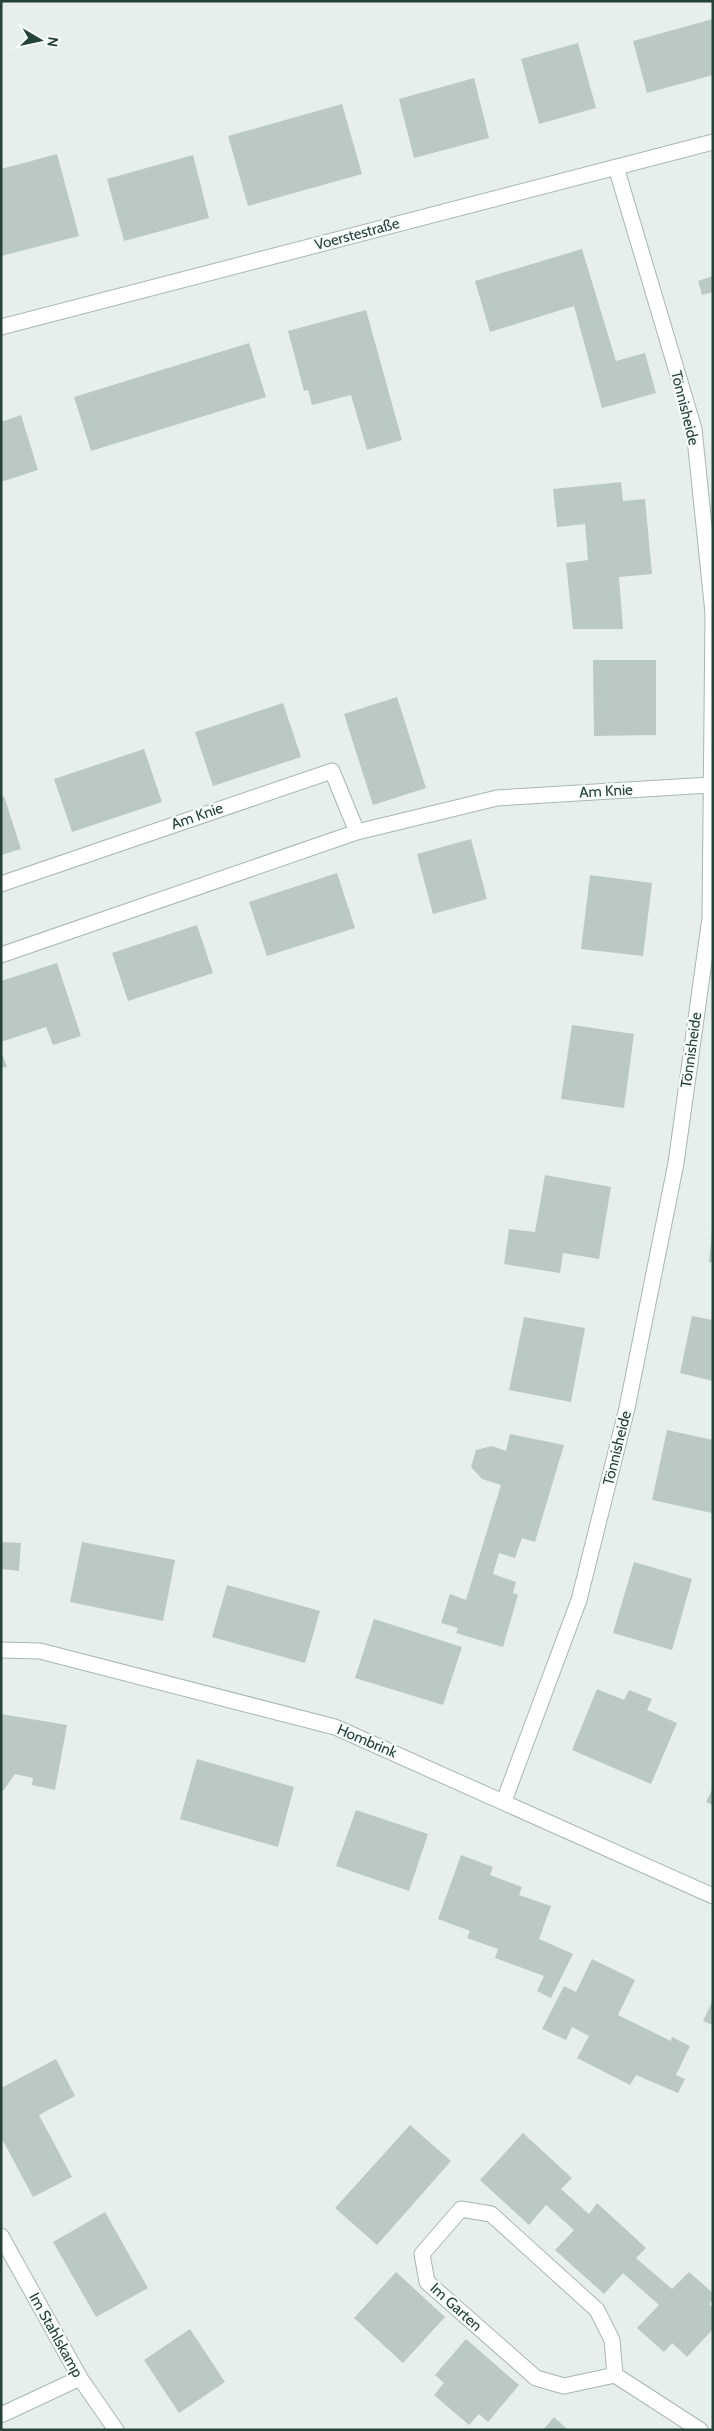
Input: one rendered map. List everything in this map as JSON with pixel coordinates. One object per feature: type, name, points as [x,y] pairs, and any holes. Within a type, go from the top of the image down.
[{"type":"street","name":"Voerstestraße","points":[[1,326],[713,142]]},
{"type":"street","name":"Tönnisheide","points":[[504,1801],[579,1600],[627,1408],[676,1163],[711,918],[710,785],[713,613],[694,429],[616,166]]},
{"type":"street","name":"Am Knie","points":[[1,884],[332,771],[356,832]]},
{"type":"street","name":"Am Knie","points":[[1,955],[356,832],[497,798],[710,785]]},
{"type":"street","name":"Hombrink","points":[[1,1650],[40,1651],[335,1727],[713,1896]]},
{"type":"street","name":"Im Garten","points":[[461,2209],[491,2214],[597,2310],[612,2340],[615,2375],[564,2386],[536,2378],[427,2282],[422,2254],[461,2209]]},
{"type":"street","name":"Im Stahlskamp","points":[[1,2236],[80,2378],[116,2430]]},
{"type":"street","points":[[615,2375],[700,2430]]},
{"type":"street","points":[[1,2415],[80,2378]]},
{"type":"building","points":[[713,19],[713,75],[647,93],[633,41]]},
{"type":"building","points":[[578,43],[596,108],[539,124],[521,59]]},
{"type":"building","points":[[474,78],[489,138],[414,158],[399,99]]},
{"type":"building","points":[[342,104],[362,174],[248,206],[228,136]]},
{"type":"building","points":[[57,154],[79,236],[1,256],[1,169]]},
{"type":"building","points":[[193,155],[209,218],[124,241],[107,179]]},
{"type":"building","points":[[582,249],[616,361],[645,353],[656,393],[602,408],[574,306],[490,332],[475,281]]},
{"type":"building","points":[[713,276],[713,292],[702,295],[698,281]]},
{"type":"building","points":[[366,310],[402,440],[367,450],[351,395],[312,405],[308,390],[304,391],[288,331]]},
{"type":"building","points":[[249,343],[266,397],[91,451],[74,397]]},
{"type":"building","points":[[21,415],[38,470],[1,482],[1,422]]},
{"type":"building","points":[[621,482],[623,501],[645,499],[652,574],[619,577],[623,629],[573,629],[566,563],[588,560],[585,524],[557,527],[553,489]]},
{"type":"building","points":[[593,660],[656,660],[656,735],[594,736]]},
{"type":"building","points":[[397,697],[426,788],[373,805],[344,714]]},
{"type":"building","points":[[283,703],[301,757],[213,786],[195,732]]},
{"type":"building","points":[[144,749],[162,802],[72,832],[54,779]]},
{"type":"building","points":[[4,796],[21,849],[1,855],[1,797]]},
{"type":"building","points":[[471,839],[487,899],[433,914],[417,854]]},
{"type":"building","points":[[337,873],[355,928],[267,956],[249,902]]},
{"type":"building","points":[[590,875],[652,883],[643,956],[581,949]]},
{"type":"building","points":[[197,925],[213,973],[128,1001],[112,953]]},
{"type":"building","points":[[57,963],[81,1036],[53,1045],[46,1027],[1,1042],[1,981]]},
{"type":"building","points":[[572,1025],[634,1034],[624,1108],[561,1099]]},
{"type":"building","points":[[1,1051],[7,1067],[1,1068]]},
{"type":"building","points":[[545,1175],[611,1187],[599,1259],[563,1253],[560,1273],[504,1264],[509,1229],[535,1232]]},
{"type":"building","points":[[713,1231],[713,1263],[709,1262]]},
{"type":"building","points":[[692,1316],[713,1320],[713,1381],[680,1373]]},
{"type":"building","points":[[524,1317],[585,1328],[571,1402],[509,1390]]},
{"type":"building","points":[[667,1430],[713,1440],[712,1513],[652,1500]]},
{"type":"building","points":[[510,1434],[564,1445],[535,1542],[522,1538],[515,1558],[499,1553],[493,1574],[516,1582],[513,1593],[518,1595],[503,1647],[456,1633],[458,1628],[441,1623],[450,1594],[466,1600],[501,1485],[482,1479],[471,1467],[476,1450],[492,1446],[506,1451]]},
{"type":"building","points":[[1,1542],[21,1543],[19,1571],[1,1569]]},
{"type":"building","points":[[82,1542],[175,1560],[163,1621],[70,1602]]},
{"type":"building","points":[[634,1562],[692,1579],[672,1650],[613,1633]]},
{"type":"building","points":[[227,1585],[320,1611],[305,1663],[212,1637]]},
{"type":"building","points":[[374,1619],[462,1647],[443,1705],[355,1678]]},
{"type":"building","points":[[597,1689],[624,1700],[629,1690],[652,1699],[647,1710],[677,1723],[651,1784],[572,1750]]},
{"type":"building","points":[[1,1714],[67,1725],[55,1790],[32,1785],[33,1778],[15,1774],[3,1791],[1,1790]]},
{"type":"building","points":[[197,1759],[294,1787],[278,1847],[180,1819]]},
{"type":"building","points":[[713,1788],[713,1805],[706,1802]]},
{"type":"building","points":[[356,1810],[428,1834],[409,1891],[336,1866]]},
{"type":"building","points":[[461,1855],[493,1867],[490,1875],[522,1887],[519,1895],[551,1906],[539,1939],[573,1954],[551,1998],[537,1991],[544,1976],[495,1958],[498,1949],[467,1938],[470,1931],[438,1919]]},
{"type":"building","points":[[592,1959],[635,1980],[618,2015],[671,2041],[672,2037],[690,2046],[676,2075],[685,2079],[678,2093],[636,2075],[630,2085],[577,2058],[589,2036],[572,2027],[566,2040],[542,2029],[564,1986],[576,1992]]},
{"type":"building","points":[[713,2000],[713,2025],[703,2021]]},
{"type":"building","points":[[56,2059],[75,2096],[39,2115],[72,2177],[33,2197],[1,2137],[1,2088]]},
{"type":"building","points":[[410,2125],[451,2161],[377,2245],[335,2208]]},
{"type":"building","points":[[523,2133],[572,2178],[561,2189],[589,2214],[597,2203],[646,2248],[636,2258],[672,2289],[689,2272],[713,2293],[713,2299],[709,2304],[713,2308],[713,2329],[687,2357],[672,2343],[664,2352],[637,2328],[659,2305],[623,2273],[604,2294],[555,2250],[574,2230],[546,2205],[529,2225],[480,2180]]},
{"type":"building","points":[[105,2212],[148,2288],[96,2317],[53,2242]]},
{"type":"building","points":[[396,2272],[445,2317],[403,2363],[354,2318]]},
{"type":"building","points":[[190,2329],[225,2382],[179,2413],[144,2360]]},
{"type":"building","points":[[466,2339],[519,2385],[488,2422],[479,2414],[469,2425],[434,2395],[444,2383],[435,2375]]},
{"type":"building","points":[[554,2417],[568,2430],[543,2430]]}]
